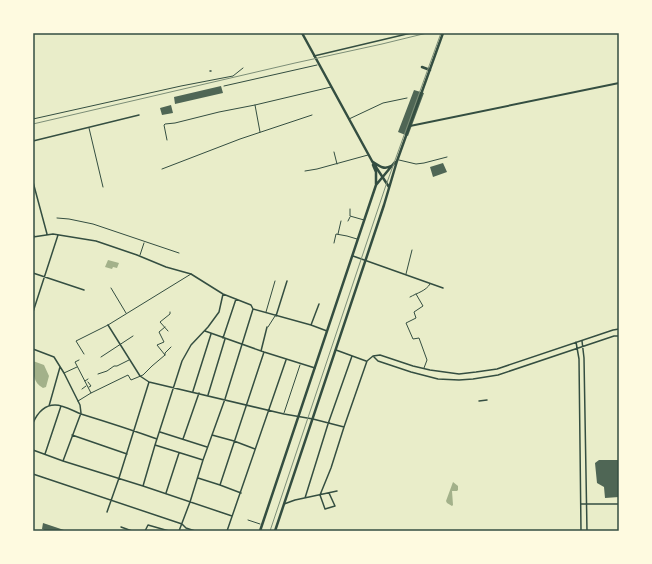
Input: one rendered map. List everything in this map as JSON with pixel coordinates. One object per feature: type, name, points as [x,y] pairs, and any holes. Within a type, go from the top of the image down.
[{"type":"highway","points":[[260,531],[376,185],[376,172],[372,161],[302,33]]},
{"type":"highway","points":[[275,531],[366,260],[397,160],[443,33]]},
{"type":"highway","points":[[422,67],[430,70]]},
{"type":"highway","points":[[400,136],[405,138]]},
{"type":"highway","points":[[372,161],[379,166],[386,168],[397,160]]},
{"type":"highway","points":[[376,185],[397,160]]},
{"type":"highway","points":[[372,161],[389,187]]},
{"type":"street","points":[[314,56],[411,33]]},
{"type":"street","points":[[410,126],[619,83]]},
{"type":"street","points":[[33,141],[139,115]]},
{"type":"street","points":[[33,182],[47,234]]},
{"type":"street","points":[[33,240],[34,236],[47,234],[96,242],[140,256],[166,267],[191,274],[223,294],[251,305],[253,309],[327,331]]},
{"type":"street","points":[[33,312],[58,235]]},
{"type":"street","points":[[352,256],[444,288]]},
{"type":"street","points":[[33,273],[84,290]]},
{"type":"street","points":[[276,316],[287,281]]},
{"type":"street","points":[[143,486],[182,361],[191,345],[219,312],[223,294]]},
{"type":"street","points":[[208,395],[236,299]]},
{"type":"street","points":[[311,326],[319,304]]},
{"type":"street","points":[[179,531],[225,399],[253,309]]},
{"type":"street","points":[[108,325],[140,376],[150,382],[344,427]]},
{"type":"street","points":[[261,351],[267,327]]},
{"type":"street","points":[[329,493],[335,506],[325,509],[320,495],[331,468],[367,361],[373,356],[380,355],[413,366],[459,374],[497,369],[619,329]]},
{"type":"street","points":[[204,331],[286,360],[315,368]]},
{"type":"street","points":[[193,392],[211,334]]},
{"type":"street","points":[[373,356],[378,361],[438,379],[473,379],[498,375],[614,336],[619,336]]},
{"type":"street","points":[[582,340],[585,399],[587,531]]},
{"type":"street","points":[[576,342],[578,348],[580,391],[581,531]]},
{"type":"street","points":[[33,349],[54,357],[80,405],[80,413],[63,461]]},
{"type":"street","points":[[336,350],[367,361]]},
{"type":"street","points":[[220,485],[264,352]]},
{"type":"street","points":[[305,498],[328,424],[352,356]]},
{"type":"street","points":[[227,531],[286,360]]},
{"type":"street","points":[[49,406],[60,366]]},
{"type":"street","points":[[107,512],[120,478],[150,382]]},
{"type":"street","points":[[183,439],[199,393]]},
{"type":"street","points":[[479,401],[487,400]]},
{"type":"street","points":[[33,423],[37,414],[49,406],[54,405],[134,430],[157,439]]},
{"type":"street","points":[[45,454],[61,406]]},
{"type":"street","points":[[160,432],[208,448]]},
{"type":"street","points":[[212,435],[255,449]]},
{"type":"street","points":[[72,436],[127,454]]},
{"type":"street","points":[[155,445],[203,460]]},
{"type":"street","points":[[33,450],[232,516]]},
{"type":"street","points":[[166,493],[179,453]]},
{"type":"street","points":[[33,474],[182,524],[186,528],[194,531]]},
{"type":"street","points":[[198,478],[241,493]]},
{"type":"street","points":[[284,504],[337,491]]},
{"type":"street","points":[[580,504],[619,504]]},
{"type":"street","points":[[145,531],[148,525],[169,531]]},
{"type":"street","points":[[121,527],[132,531]]},
{"type":"lane","points":[[224,86],[319,64]]},
{"type":"lane","points":[[167,140],[164,126],[165,124],[332,87]]},
{"type":"lane","points":[[349,119],[383,103],[406,98]]},
{"type":"lane","points":[[255,105],[260,132]]},
{"type":"lane","points":[[162,169],[260,132],[312,115]]},
{"type":"lane","points":[[89,127],[103,187]]},
{"type":"lane","points":[[334,152],[337,164]]},
{"type":"lane","points":[[305,171],[369,155]]},
{"type":"lane","points":[[397,160],[416,164],[447,157]]},
{"type":"lane","points":[[348,221],[350,209]]},
{"type":"lane","points":[[350,216],[364,220]]},
{"type":"lane","points":[[57,218],[93,224],[179,253]]},
{"type":"lane","points":[[334,243],[341,221]]},
{"type":"lane","points":[[338,234],[358,239]]},
{"type":"lane","points":[[140,256],[145,242]]},
{"type":"lane","points":[[406,275],[412,250]]},
{"type":"lane","points":[[84,354],[76,341],[108,325],[191,274]]},
{"type":"lane","points":[[266,312],[275,281]]},
{"type":"lane","points":[[410,297],[426,289],[430,283]]},
{"type":"lane","points":[[111,288],[126,313]]},
{"type":"lane","points":[[416,294],[423,306],[414,312],[416,318],[406,323],[413,339],[419,338],[427,360],[424,368]]},
{"type":"lane","points":[[168,331],[160,322],[170,314],[170,312]]},
{"type":"lane","points":[[267,327],[276,316]]},
{"type":"lane","points":[[165,327],[160,332],[164,342],[157,345],[165,355]]},
{"type":"lane","points":[[101,357],[133,336]]},
{"type":"lane","points":[[78,401],[128,375],[131,380],[144,375],[172,347]]},
{"type":"lane","points":[[79,360],[75,362],[91,393]]},
{"type":"lane","points":[[98,374],[129,360]]},
{"type":"lane","points":[[284,414],[300,364]]},
{"type":"lane","points":[[64,373],[77,367]]},
{"type":"lane","points":[[88,382],[91,386],[88,388]]},
{"type":"lane","points":[[82,389],[87,385]]},
{"type":"lane","points":[[248,520],[262,525]]},
{"type":"path","points":[[33,119],[233,76],[242,68]]},
{"type":"shaded area","points":[[108,260],[119,263],[117,268],[113,267],[112,269],[105,267]]},
{"type":"shaded area","points":[[33,361],[44,365],[49,376],[46,387],[43,388],[35,380]]},
{"type":"shaded area","points":[[453,482],[458,486],[458,490],[452,491],[452,506],[446,501]]},
{"type":"building","points":[[221,86],[223,93],[175,104],[174,97]]},
{"type":"building","points":[[414,90],[424,93],[408,136],[398,132]]},
{"type":"building","points":[[171,105],[173,113],[162,115],[160,108]]},
{"type":"building","points":[[443,163],[447,172],[433,177],[430,167]]},
{"type":"building","points":[[599,460],[619,460],[619,497],[605,498],[604,487],[597,483],[595,463]]},
{"type":"building","points":[[43,523],[64,530],[47,531],[42,529]]},
{"type":"railway","points":[[33,124],[427,33]]},
{"type":"railway","points":[[270,531],[385,188],[441,33]]}]
